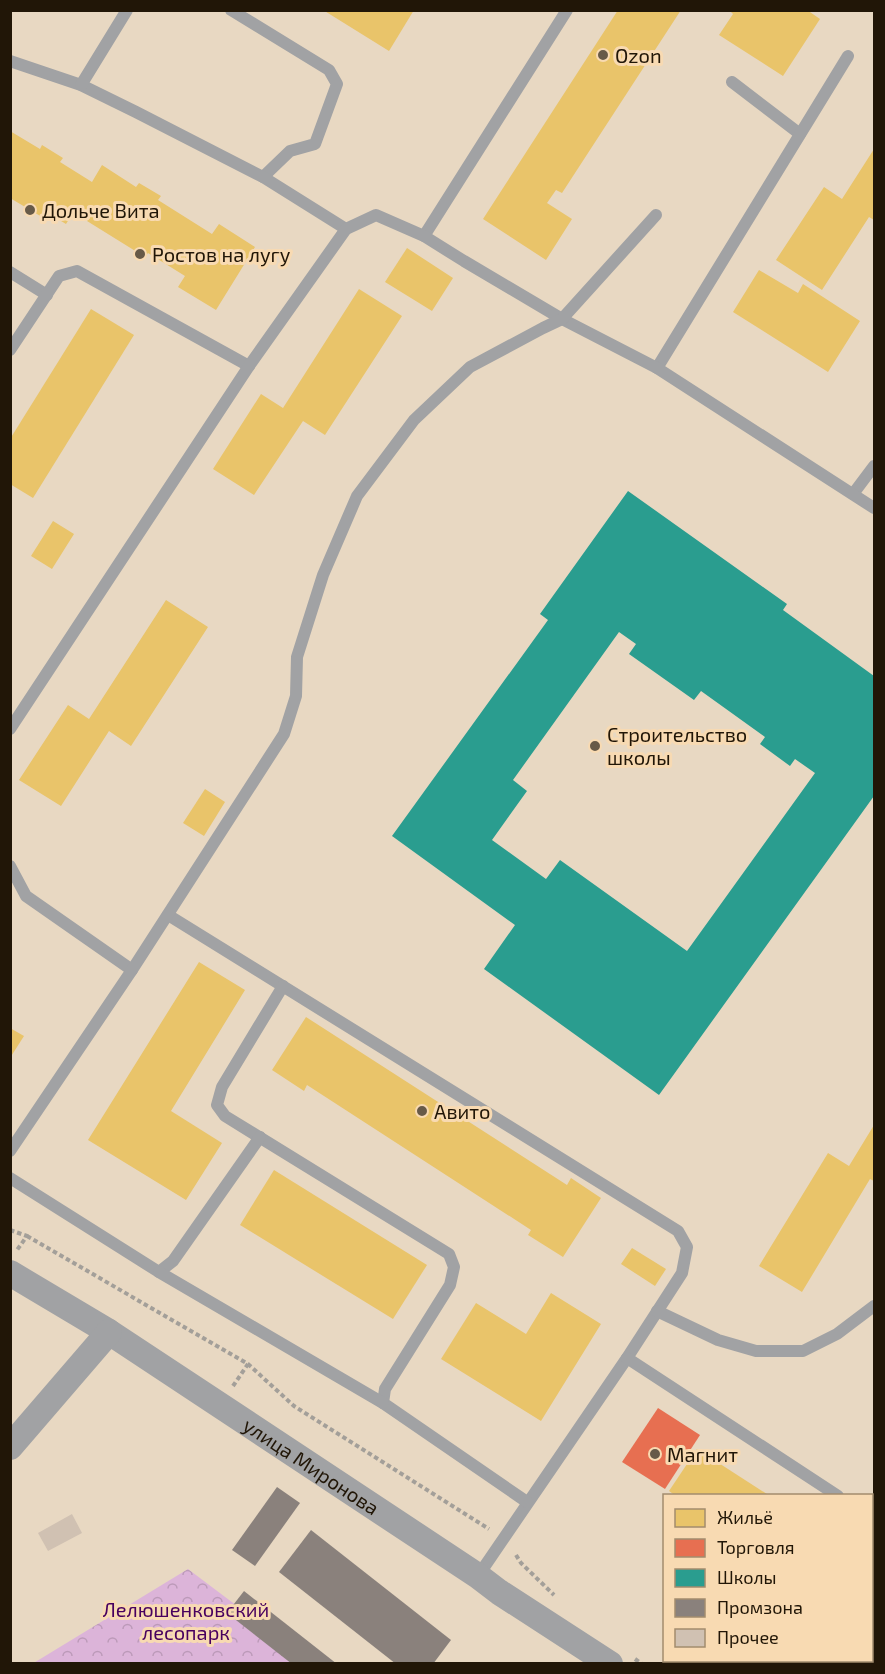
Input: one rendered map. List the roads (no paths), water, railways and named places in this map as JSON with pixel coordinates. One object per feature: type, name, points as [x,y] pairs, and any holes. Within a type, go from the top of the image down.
[{"type":"street","name":"улица Миронова","points":[[13,1262],[109,1332],[499,1592],[621,1660]]},
{"type":"street","points":[[10,1447],[109,1332]]},
{"type":"lane","points":[[81,85],[127,10]]},
{"type":"lane","points":[[231,10],[329,70],[337,84],[315,144],[290,151],[263,177]]},
{"type":"lane","points":[[424,236],[567,10]]},
{"type":"lane","points":[[657,368],[848,56]]},
{"type":"lane","points":[[10,61],[81,85],[263,177],[346,229]]},
{"type":"lane","points":[[732,82],[801,134]]},
{"type":"lane","points":[[10,729],[249,366],[346,229],[376,214],[424,236],[562,319],[657,368],[874,508]]},
{"type":"lane","points":[[10,1151],[132,970],[284,734],[296,696],[297,657],[323,575],[357,496],[414,420],[470,367],[562,319],[656,215]]},
{"type":"lane","points":[[10,272],[46,295]]},
{"type":"lane","points":[[10,350],[59,276],[77,272],[249,366]]},
{"type":"lane","points":[[853,494],[874,466]]},
{"type":"lane","points":[[10,866],[26,896],[132,970]]},
{"type":"lane","points":[[168,915],[678,1231],[687,1247],[682,1273],[627,1358],[478,1576]]},
{"type":"lane","points":[[283,986],[222,1088],[217,1105],[225,1116],[449,1254],[454,1267],[450,1285],[385,1389],[383,1403]]},
{"type":"lane","points":[[159,1272],[173,1261],[260,1137]]},
{"type":"lane","points":[[10,1178],[159,1272],[383,1403],[527,1502]]},
{"type":"lane","points":[[657,1311],[718,1340],[756,1351],[802,1351],[837,1335],[874,1306]]},
{"type":"lane","points":[[627,1358],[835,1494]]},
{"type":"place","name":"Ozon","points":[[603,55]]},
{"type":"place","name":"Дольче Вита","points":[[30,210]]},
{"type":"place","name":"Ростов на лугу","points":[[140,254]]},
{"type":"place","name":"Строительство школы","points":[[595,746]]},
{"type":"place","name":"Авито","points":[[422,1111]]},
{"type":"place","name":"Магнит","points":[[655,1454]]},
{"type":"park label","name":"Лелюшенковский лесопарк","points":[[186,1620]]}]
